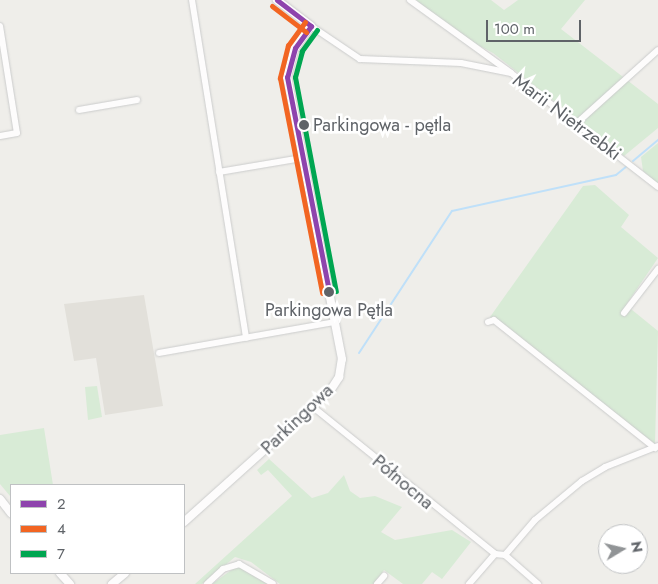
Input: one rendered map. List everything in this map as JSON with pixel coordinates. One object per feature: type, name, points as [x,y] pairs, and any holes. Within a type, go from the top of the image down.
[{"type":"street","points":[[192,0],[246,338]]},
{"type":"street","name":"Marii Nietrzebki","points":[[277,0],[360,59],[380,63],[461,63],[511,73],[658,187]]},
{"type":"street","points":[[410,0],[511,73]]},
{"type":"street","points":[[0,26],[17,133],[0,136]]},
{"type":"street","name":"Parkingowa","points":[[185,521],[313,407],[339,377],[342,359],[287,77],[295,48],[311,26]]},
{"type":"street","points":[[577,123],[658,50]]},
{"type":"street","points":[[79,110],[137,100]]},
{"type":"street","points":[[219,172],[302,158]]},
{"type":"street","points":[[624,313],[658,269]]},
{"type":"street","points":[[488,322],[494,320],[657,447]]},
{"type":"street","points":[[160,353],[335,322]]},
{"type":"street","name":"Północna","points":[[313,407],[495,554]]},
{"type":"street","points":[[505,555],[535,520],[582,481],[605,467],[657,447]]},
{"type":"street","points":[[0,500],[10,512]]},
{"type":"street","points":[[469,584],[495,554],[505,555],[538,584]]},
{"type":"street","points":[[207,584],[222,569],[239,564],[273,584]]},
{"type":"street","points":[[61,574],[70,584]]},
{"type":"street","points":[[112,584],[124,574]]},
{"type":"street","points":[[377,584],[384,576]]},
{"type":"shaded area","points":[[144,295],[163,406],[105,415],[96,358],[74,361],[64,304]]},
{"type":"green space","points":[[416,0],[491,0],[504,10],[518,0],[585,0],[561,29],[658,104],[658,128],[624,156],[493,53],[457,34]]},
{"type":"green space","points":[[658,143],[658,184],[643,171],[641,157]]},
{"type":"green space","points":[[595,185],[629,215],[621,227],[658,258],[626,305],[658,331],[655,444],[490,317],[583,186]]},
{"type":"green space","points":[[97,386],[102,417],[88,420],[85,387]]},
{"type":"green space","points":[[44,428],[53,484],[10,484],[10,496],[0,484],[0,435]]},
{"type":"green space","points":[[269,459],[312,498],[328,493],[344,475],[350,491],[360,498],[375,496],[402,507],[381,532],[395,540],[452,530],[471,542],[442,579],[432,572],[422,584],[403,584],[384,570],[374,584],[280,584],[251,562],[235,557],[202,584],[195,584],[292,496],[268,470],[261,475],[257,470]]},
{"type":"green space","points":[[237,566],[269,584],[212,584]]},
{"type":"waterway","points":[[633,161],[658,140]]},
{"type":"waterway","points":[[359,353],[452,211],[616,175],[626,167]]},
{"type":"transit line","name":"2","points":[[277,0],[311,26]]},
{"type":"transit line","name":"4","points":[[272,6],[306,32]]},
{"type":"transit line","name":"4","points":[[305,22],[288,45],[280,78],[322,293]]},
{"type":"transit line","name":"2","points":[[311,26],[295,48],[287,77],[329,292]]},
{"type":"transit line","name":"7","points":[[317,30],[302,51],[295,77],[336,291]]},
{"type":"place","name":"Parkingowa - pętla","points":[[304,125]]},
{"type":"place","name":"Parkingowa Pętla","points":[[329,292]]}]
